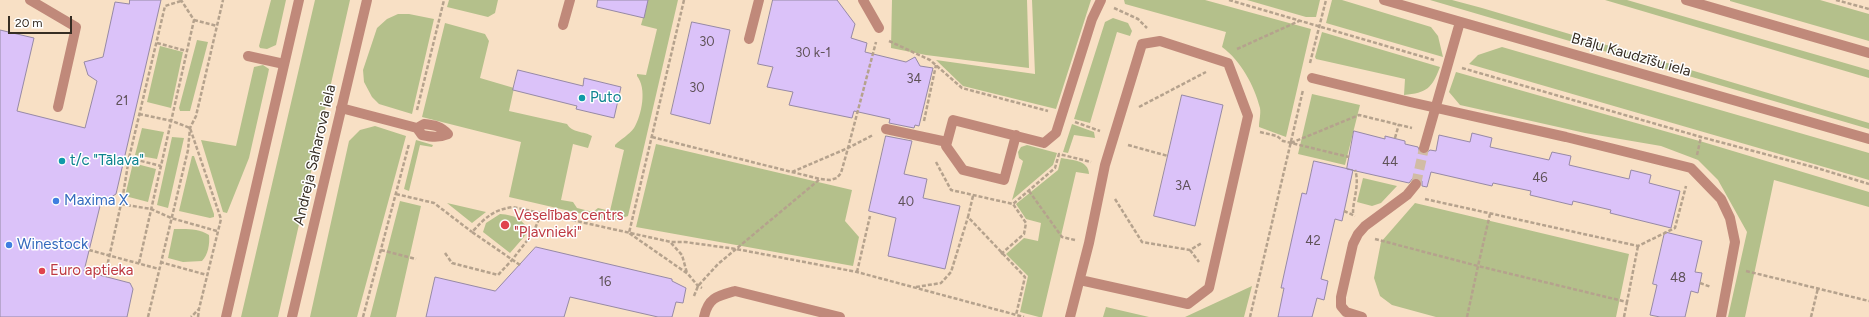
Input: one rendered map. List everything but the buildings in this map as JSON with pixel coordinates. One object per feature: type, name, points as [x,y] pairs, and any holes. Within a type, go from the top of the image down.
[{"type":"street","points":[[30,0],[76,26],[58,107]]},
{"type":"street","points":[[226,317],[299,0]]},
{"type":"street","name":"Andreja Saharova iela","points":[[292,317],[367,0]]},
{"type":"street","points":[[563,26],[570,0]]},
{"type":"street","points":[[749,39],[759,0]]},
{"type":"street","points":[[863,0],[878,32]]},
{"type":"street","name":"Brāļu Kaudzīšu iela","points":[[1384,0],[1869,139]]},
{"type":"street","points":[[1686,0],[1869,53]]},
{"type":"street","points":[[1016,135],[1004,180],[963,170],[946,146],[953,120],[1016,135],[1044,143],[1056,133],[1092,19],[1100,2]]},
{"type":"street","points":[[1424,148],[1460,22]]},
{"type":"street","points":[[1070,317],[1089,243],[1105,166],[1142,44],[1160,41],[1228,64],[1248,116],[1209,288],[1188,304],[1080,280]]},
{"type":"street","points":[[248,56],[284,64]]},
{"type":"street","points":[[1308,77],[1573,138],[1691,168],[1721,199],[1730,218],[1735,242],[1721,317]]},
{"type":"street","points":[[341,108],[415,127]]},
{"type":"street","points":[[886,129],[947,142]]},
{"type":"street","points":[[1362,317],[1346,312],[1342,309],[1341,303],[1353,244],[1358,234],[1365,226],[1407,195],[1416,184]]},
{"type":"street","points":[[704,317],[710,300],[720,295],[735,291],[840,317]]},
{"type":"path","points":[[85,267],[100,272],[106,271],[121,204],[129,158],[166,6],[181,0],[194,20],[217,26]]},
{"type":"path","points":[[148,317],[188,150],[190,128],[196,116],[223,0]]},
{"type":"path","points":[[363,317],[415,127],[444,0]]},
{"type":"path","points":[[629,233],[684,0]]},
{"type":"path","points":[[1229,0],[1701,137],[1869,184]]},
{"type":"path","points":[[1250,317],[1326,0]]},
{"type":"path","points":[[1836,0],[1869,9]]},
{"type":"path","points":[[1100,2],[1138,19],[1148,29],[1150,42]]},
{"type":"path","points":[[139,263],[194,20]]},
{"type":"path","points":[[652,137],[820,179],[830,180],[837,178],[848,148],[878,32],[905,48],[930,60],[962,88],[1062,115]]},
{"type":"path","points":[[157,43],[187,51]]},
{"type":"path","points":[[920,136],[936,65]]},
{"type":"path","points":[[139,114],[172,121],[190,128],[221,219],[217,230],[198,317]]},
{"type":"path","points":[[1291,143],[1359,115],[1412,127],[1411,133]]},
{"type":"path","points":[[1395,138],[1399,124]]},
{"type":"path","points":[[1246,128],[1277,136],[1284,141],[1291,143],[1349,157]]},
{"type":"path","points":[[792,172],[848,148],[886,129]]},
{"type":"path","points":[[1407,195],[1638,246],[1675,228],[1701,137]]},
{"type":"path","points":[[1122,143],[1168,156]]},
{"type":"path","points":[[129,158],[161,166]]},
{"type":"path","points":[[1353,213],[1353,202],[1358,179],[1354,170]]},
{"type":"path","points":[[694,299],[698,286],[718,264],[820,179]]},
{"type":"path","points":[[1029,191],[1062,237],[1089,243]]},
{"type":"path","points":[[396,194],[434,204],[520,265]]},
{"type":"path","points":[[914,287],[941,283],[951,272],[973,196]]},
{"type":"path","points":[[1114,198],[1142,242],[1190,250],[1208,240]]},
{"type":"path","points":[[121,204],[151,209],[171,218],[217,230]]},
{"type":"path","points":[[1001,254],[1024,234],[1026,223],[1013,204]]},
{"type":"path","points":[[472,232],[488,215],[502,208],[513,207],[542,212],[671,242],[685,242],[736,249],[857,272],[1024,317]]},
{"type":"path","points":[[445,252],[452,263],[498,275],[533,233],[542,212]]},
{"type":"path","points":[[1467,317],[1490,214]]},
{"type":"path","points":[[857,272],[870,216]]},
{"type":"path","points":[[968,217],[1001,254],[1025,277],[1016,315]]},
{"type":"path","points":[[1365,226],[1373,238],[1381,242],[1627,302]]},
{"type":"path","points":[[629,233],[688,274],[698,286]]},
{"type":"path","points":[[671,242],[682,255],[688,274]]},
{"type":"path","points":[[1624,317],[1638,246]]},
{"type":"path","points":[[89,250],[159,268]]},
{"type":"path","points":[[381,250],[416,259]]},
{"type":"path","points":[[1190,250],[1202,266],[1203,259]]},
{"type":"path","points":[[160,262],[207,275]]},
{"type":"path","points":[[1759,274],[1869,301]]},
{"type":"path","points":[[1713,288],[1714,282]]},
{"type":"path","points":[[1811,317],[1818,288]]},
{"type":"path","points":[[191,317],[199,309]]},
{"type":"green space","points":[[271,0],[286,0],[276,45],[267,49],[260,48],[259,46]]},
{"type":"green space","points":[[315,0],[350,0],[278,317],[241,317]]},
{"type":"green space","points":[[449,0],[498,0],[495,13],[488,17],[447,7]]},
{"type":"green space","points":[[648,0],[678,0],[628,216],[613,221],[509,197],[521,142],[422,117],[445,23],[485,34],[489,41],[480,78],[514,88],[509,111],[567,124],[572,129],[592,136],[588,148],[573,144],[561,200],[573,202],[577,208],[593,212],[598,208],[610,211],[624,150],[615,147],[615,145],[634,128],[637,123],[643,94],[637,74],[646,75],[657,29],[641,25]]},
{"type":"green space","points":[[892,0],[1027,0],[1029,68],[926,55],[891,48]]},
{"type":"green space","points":[[1032,0],[1091,0],[1056,109],[963,86],[936,60],[1035,74]]},
{"type":"green space","points":[[1124,0],[1205,0],[1311,29],[1286,137],[1259,127],[1260,108],[1250,82],[1241,66],[1222,47],[1226,32],[1125,4]]},
{"type":"green space","points":[[1247,0],[1320,0],[1316,17],[1306,17]]},
{"type":"green space","points":[[1332,0],[1342,0],[1431,27],[1438,36],[1443,57],[1326,23]]},
{"type":"green space","points":[[1430,0],[1452,0],[1482,8],[1869,123],[1869,129]]},
{"type":"green space","points":[[1605,0],[1627,0],[1869,70],[1869,78]]},
{"type":"green space","points":[[1820,0],[1869,14],[1869,41],[1730,1]]},
{"type":"green space","points":[[398,14],[409,14],[434,19],[412,114],[379,104],[372,97],[364,82],[363,70],[377,28],[387,19]]},
{"type":"green space","points":[[1113,18],[1128,23],[1132,31],[1130,36],[1117,32],[1090,123],[1074,119],[1105,22]]},
{"type":"green space","points":[[1322,32],[1440,67],[1434,80],[1428,88],[1418,93],[1404,95],[1405,79],[1316,59],[1315,57]]},
{"type":"green space","points":[[197,40],[208,42],[190,111],[180,111],[179,108]]},
{"type":"green space","points":[[160,46],[183,52],[171,108],[147,102]]},
{"type":"green space","points":[[1502,47],[1869,153],[1869,180],[1469,64],[1478,55]]},
{"type":"green space","points":[[263,65],[269,69],[249,158],[227,213],[223,212],[201,140],[236,146],[254,67]]},
{"type":"green space","points":[[1456,72],[1703,142],[1869,192],[1869,207],[1774,180],[1745,317],[1728,317],[1747,232],[1718,180],[1698,160],[1661,146],[1585,133],[1460,105],[1449,92]]},
{"type":"green space","points":[[1312,94],[1360,105],[1345,165],[1298,154]]},
{"type":"green space","points":[[1072,124],[1094,132],[1095,138],[1074,135],[1068,153],[1063,152]]},
{"type":"green space","points":[[375,126],[406,136],[357,317],[310,317],[349,141],[360,130]]},
{"type":"green space","points":[[142,128],[164,132],[157,159],[135,155]]},
{"type":"green space","points":[[172,137],[184,138],[168,208],[157,205]]},
{"type":"green space","points":[[416,140],[433,145],[432,147],[420,145],[409,191],[404,189]]},
{"type":"green space","points":[[656,144],[852,190],[845,221],[859,237],[853,266],[636,227]]},
{"type":"green space","points":[[1027,145],[1057,153],[1053,165],[1012,200],[1023,161],[1019,158],[1018,152],[1021,147]]},
{"type":"green space","points":[[192,156],[194,156],[214,217],[210,218],[179,211]]},
{"type":"green space","points":[[1061,158],[1083,163],[1088,169],[1089,174],[1076,172],[1042,317],[1039,317],[1020,312],[1028,276],[1006,254],[1024,238],[1038,241],[1041,223],[1026,219],[1016,204],[1058,170]]},
{"type":"green space","points":[[133,163],[156,169],[148,202],[125,196]]},
{"type":"green space","points":[[1363,178],[1397,186],[1381,203],[1372,206],[1357,202]]},
{"type":"green space","points":[[400,201],[421,206],[396,317],[370,317]]},
{"type":"green space","points":[[447,203],[486,212],[472,223]]},
{"type":"green space","points":[[1415,203],[1629,254],[1616,317],[1436,317],[1392,305],[1380,296],[1374,278],[1381,242]]},
{"type":"green space","points":[[500,214],[510,215],[517,218],[530,230],[510,253],[483,232],[486,223]]},
{"type":"green space","points":[[174,229],[197,230],[209,235],[208,249],[206,256],[202,261],[183,262],[168,258]]},
{"type":"green space","points":[[1252,286],[1244,317],[1185,317]]},
{"type":"green space","points":[[1106,307],[1149,317],[1103,317]]},
{"type":"tunnel","points":[[1416,184],[1424,148]]},
{"type":"place","name":"Puto","points":[[582,98]]},
{"type":"place","name":"t/c \"Tālava\"","points":[[62,161]]},
{"type":"place","name":"Maxima X","points":[[56,201]]},
{"type":"place","name":"Veselības centrs \"Pļavnieki\"","points":[[505,225]]},
{"type":"place","name":"Winestock","points":[[9,245]]},
{"type":"place","name":"Euro aptieka","points":[[42,271]]}]
